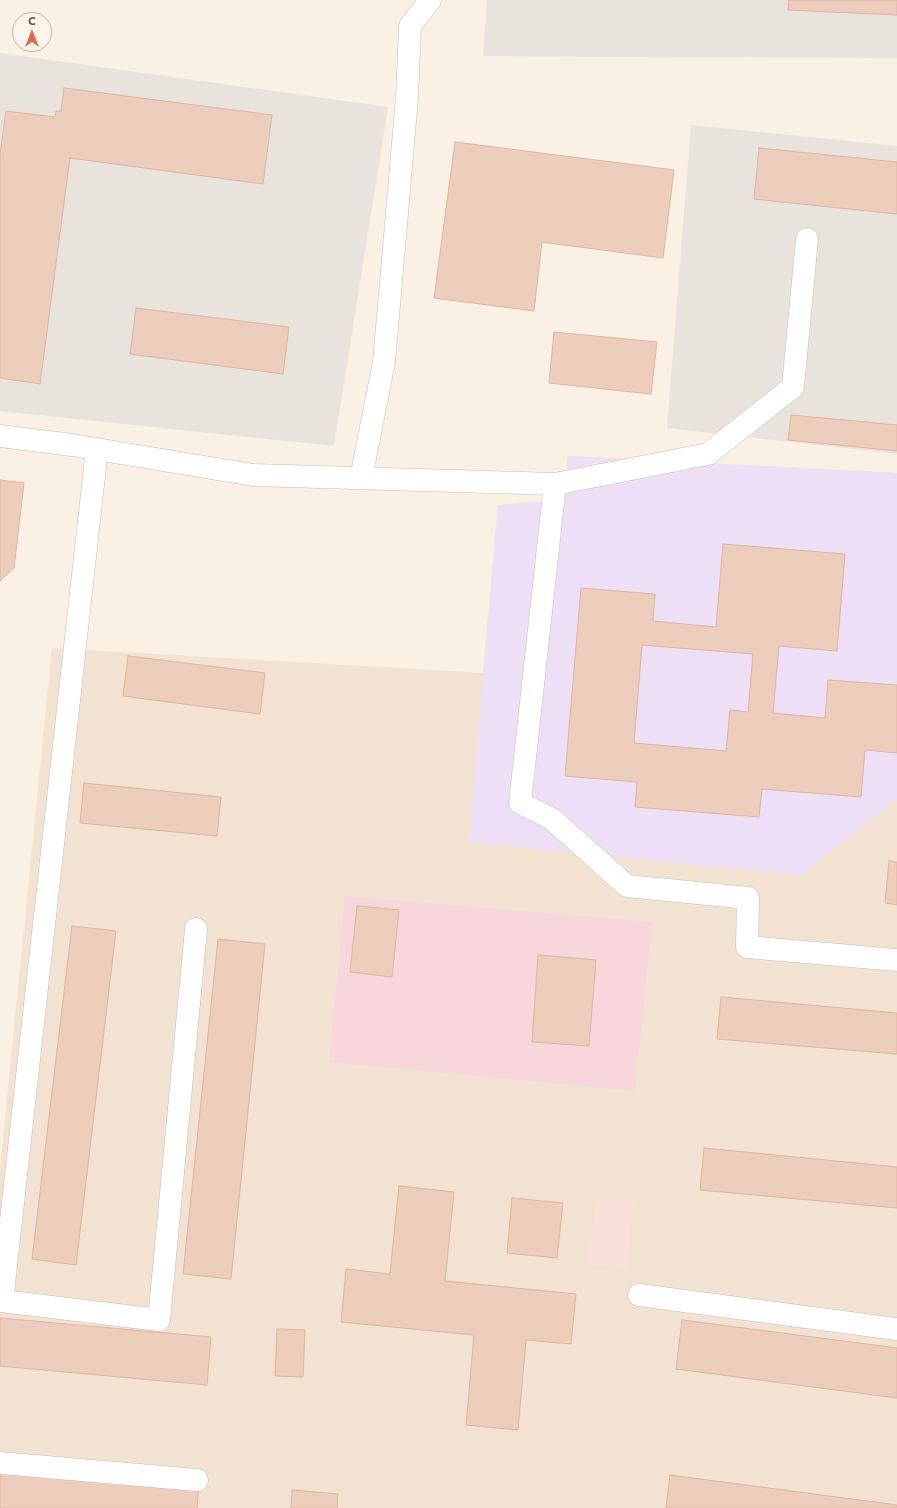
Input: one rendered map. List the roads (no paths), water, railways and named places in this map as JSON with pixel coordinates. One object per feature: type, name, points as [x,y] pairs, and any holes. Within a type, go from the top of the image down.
[{"type":"lane","points":[[361,478],[384,362],[407,98],[410,26],[430,0]]},
{"type":"lane","points":[[0,436],[97,449],[254,475],[555,484],[708,454],[793,387],[807,239]]},
{"type":"lane","points":[[97,449],[1,1301],[159,1320],[196,929]]},
{"type":"lane","points":[[555,484],[520,803],[552,819],[627,886],[748,898],[747,947],[897,960]]},
{"type":"lane","points":[[639,1295],[897,1329]]},
{"type":"lane","points":[[0,1463],[197,1480]]}]
